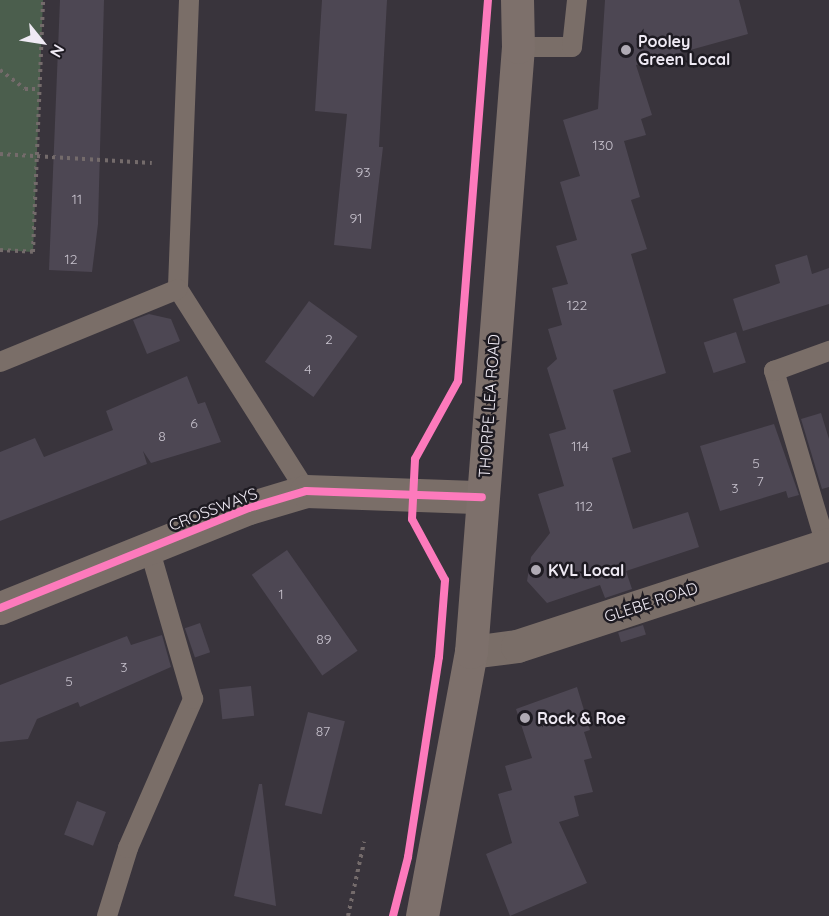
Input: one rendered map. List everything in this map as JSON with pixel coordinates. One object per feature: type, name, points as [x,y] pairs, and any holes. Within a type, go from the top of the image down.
[{"type":"main road","name":"THORPE LEA ROAD","points":[[422,916],[471,652],[518,47],[517,0]]},
{"type":"street","name":"CROSSWAYS","points":[[0,608],[149,548],[306,491],[482,496]]},
{"type":"street","name":"GLEBE ROAD","points":[[471,652],[517,646],[827,545]]},
{"type":"lane","points":[[189,0],[178,289],[306,491]]},
{"type":"lane","points":[[518,47],[572,47],[577,0]]},
{"type":"lane","points":[[0,362],[178,289]]},
{"type":"lane","points":[[827,545],[774,371],[829,351]]},
{"type":"lane","points":[[107,916],[128,848],[193,699],[149,548]]},
{"type":"path","points":[[0,250],[33,252],[43,0]]},
{"type":"path","points":[[0,70],[25,89],[39,89]]},
{"type":"path","points":[[0,154],[182,164]]},
{"type":"path","points":[[348,916],[364,842]]},
{"type":"green space","points":[[0,0],[43,0],[33,252],[0,250]]},
{"type":"building","points":[[60,0],[104,0],[98,224],[92,272],[49,270]]},
{"type":"building","points":[[322,0],[387,0],[379,147],[383,147],[371,249],[334,245],[347,114],[315,111]]},
{"type":"building","points":[[605,0],[739,0],[748,34],[636,65],[652,115],[641,119],[646,135],[624,141],[640,197],[631,200],[647,249],[631,254],[666,373],[613,390],[631,452],[612,458],[633,529],[688,512],[699,547],[626,571],[632,589],[605,598],[600,585],[547,603],[527,581],[531,557],[550,533],[538,494],[564,486],[549,434],[566,429],[547,368],[557,359],[548,329],[562,325],[552,288],[568,284],[556,246],[577,240],[560,182],[580,176],[563,120],[598,109]]},
{"type":"building","points":[[807,255],[812,274],[829,268],[829,304],[743,331],[733,299],[780,283],[775,265]]},
{"type":"building","points":[[309,301],[358,336],[313,397],[265,362]]},
{"type":"building","points":[[149,314],[171,319],[180,341],[147,354],[133,320]]},
{"type":"building","points":[[736,332],[746,362],[714,373],[704,343]]},
{"type":"building","points":[[187,376],[198,404],[205,402],[221,442],[151,463],[143,451],[147,464],[0,521],[0,452],[35,438],[44,457],[113,430],[106,411]]},
{"type":"building","points":[[821,413],[829,439],[829,487],[822,489],[801,419]]},
{"type":"building","points":[[774,424],[799,495],[788,498],[786,491],[720,511],[700,446]]},
{"type":"building","points":[[287,550],[358,651],[322,675],[252,575]]},
{"type":"building","points":[[200,623],[210,652],[195,658],[185,628]]},
{"type":"building","points":[[643,625],[646,635],[621,642],[618,633]]},
{"type":"building","points":[[162,635],[171,667],[80,707],[78,702],[37,719],[28,739],[0,742],[0,685],[127,636],[131,645]]},
{"type":"building","points":[[251,686],[254,716],[222,719],[219,689]]},
{"type":"building","points":[[577,687],[590,730],[584,732],[592,758],[584,760],[593,792],[574,796],[579,816],[559,822],[587,883],[510,916],[486,854],[512,843],[498,794],[512,790],[505,766],[532,758],[516,709]]},
{"type":"building","points":[[308,712],[345,721],[322,814],[285,805]]},
{"type":"building","points":[[259,784],[262,784],[276,906],[234,896]]},
{"type":"building","points":[[77,801],[106,812],[93,846],[64,835]]},
{"type":"cycle path","points":[[393,916],[408,857],[439,657],[445,580],[412,519],[415,459],[458,381],[488,0]]},
{"type":"cycle path","points":[[0,608],[249,508],[306,491],[482,497]]},
{"type":"place","name":"Pooley Green Local","points":[[626,50]]},
{"type":"place","name":"KVL Local","points":[[536,570]]},
{"type":"place","name":"Rock & Roe","points":[[525,718]]}]
